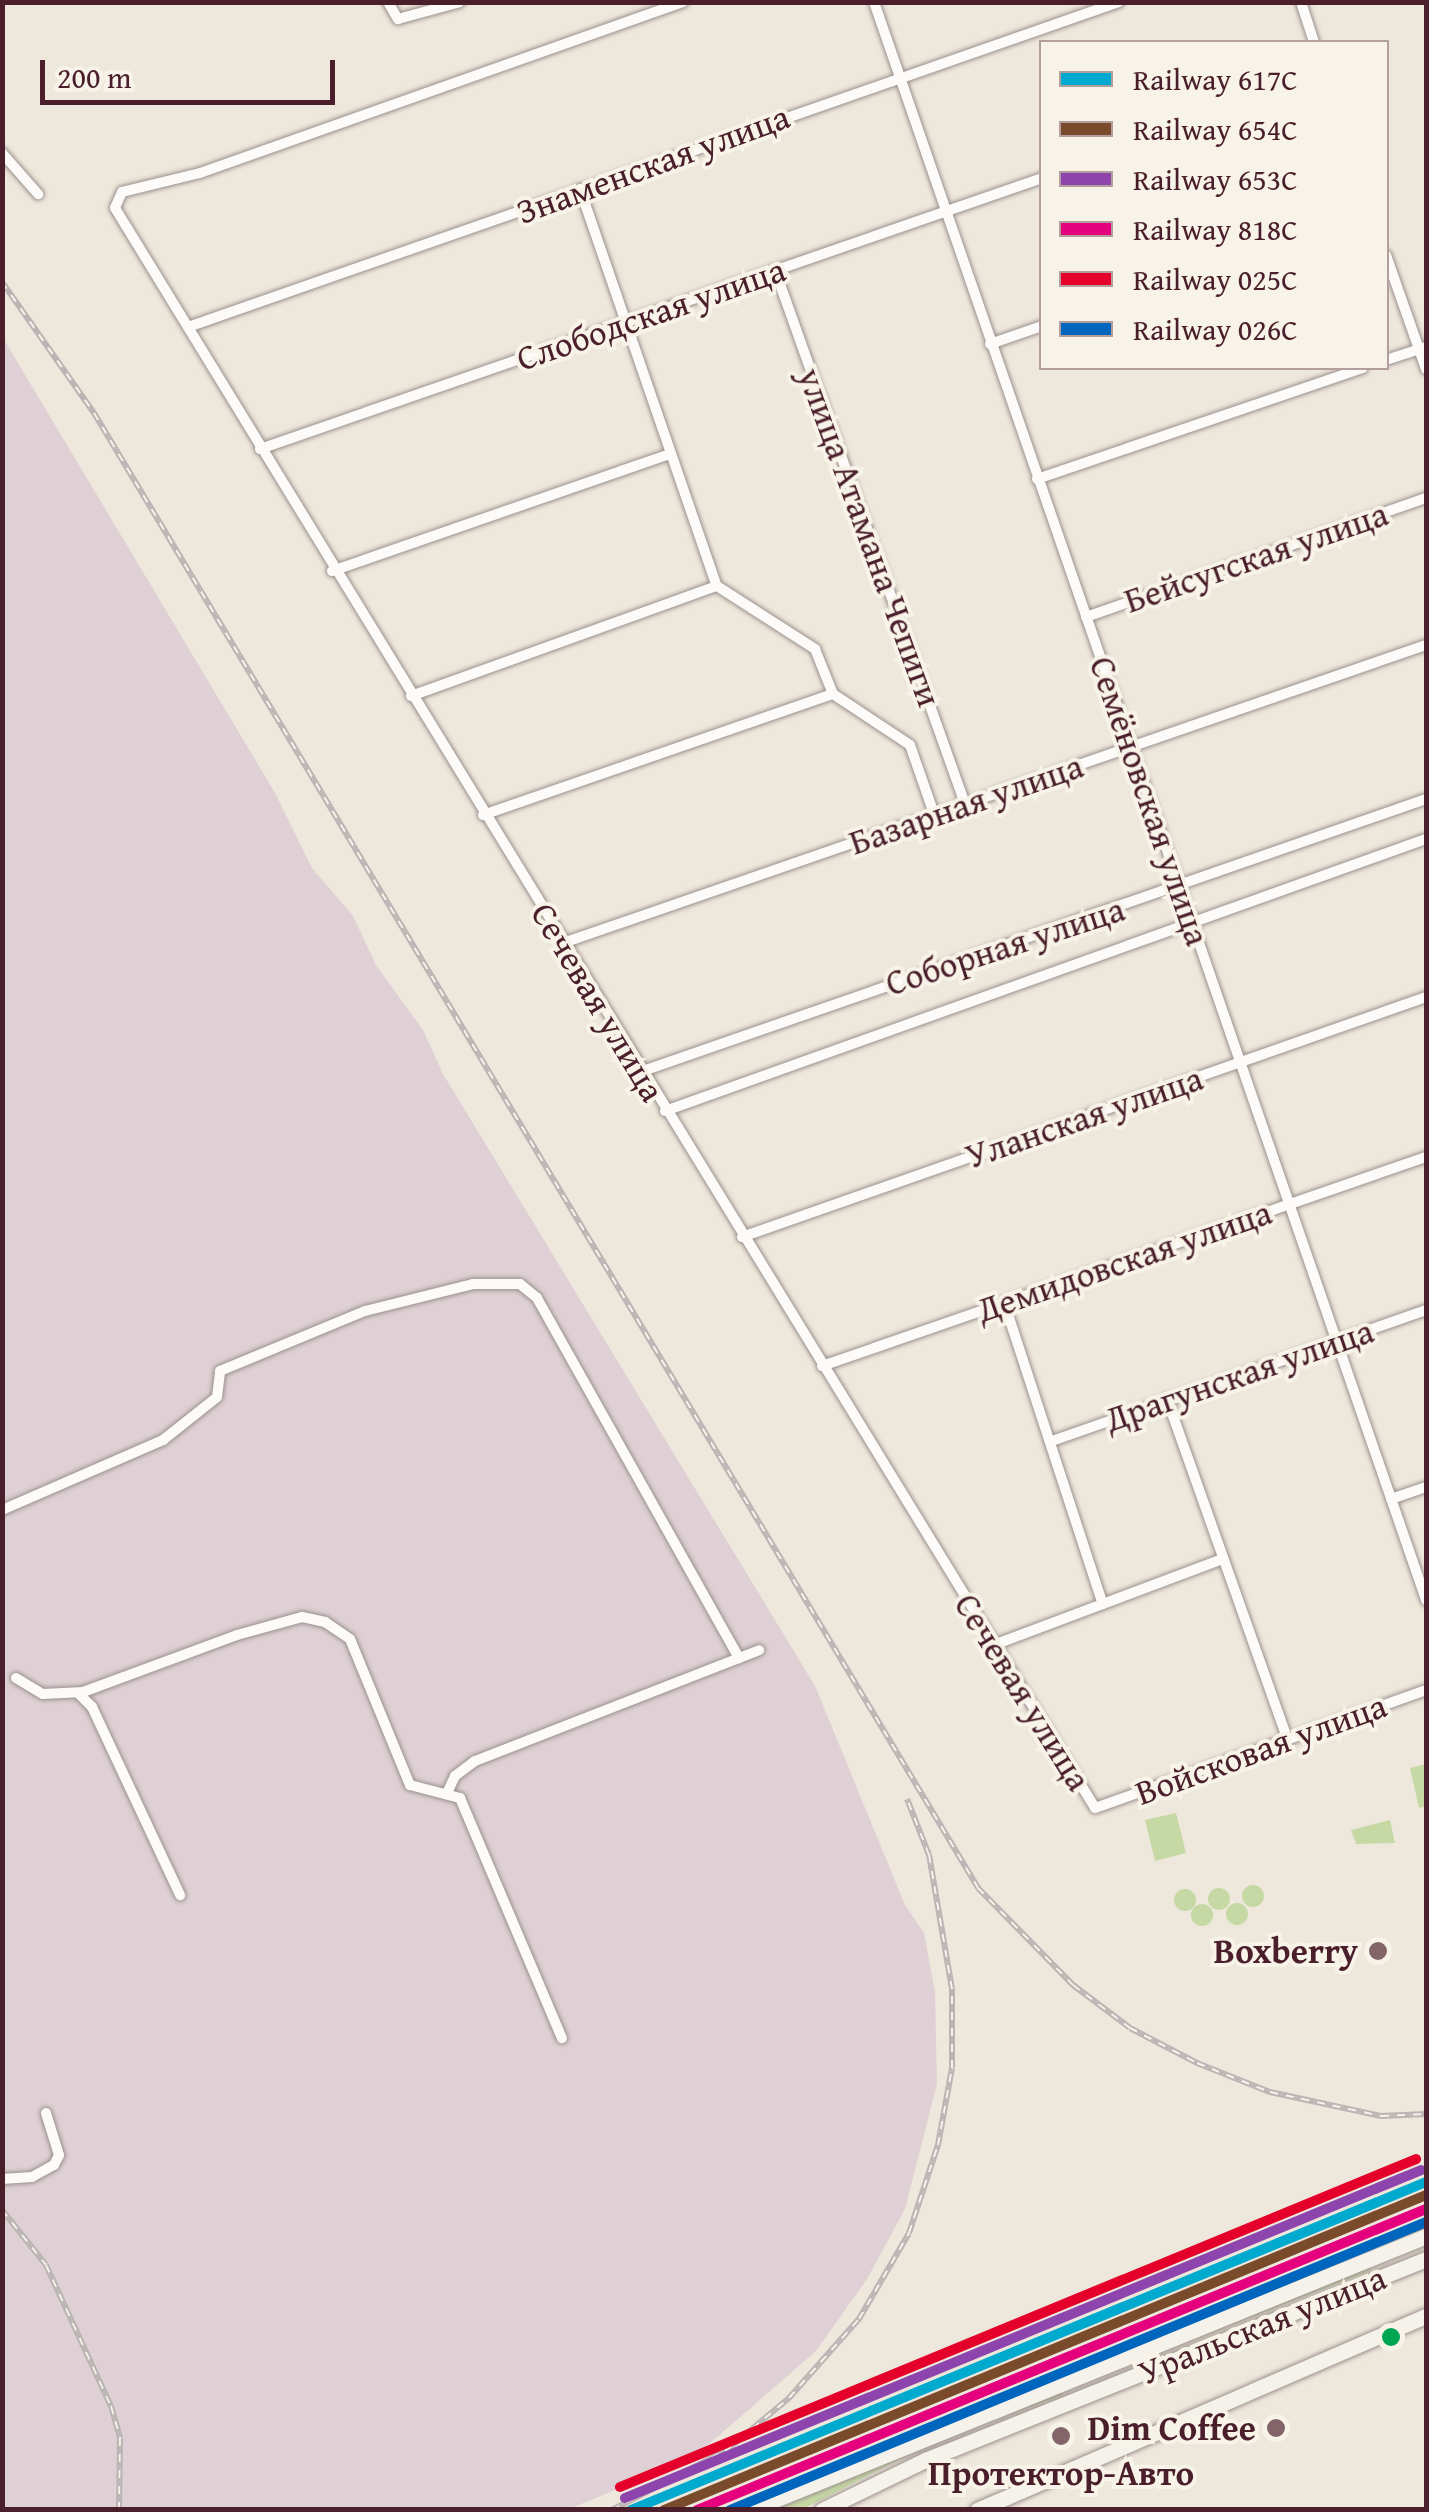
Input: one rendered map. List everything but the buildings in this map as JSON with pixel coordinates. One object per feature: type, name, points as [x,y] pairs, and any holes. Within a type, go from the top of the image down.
[{"type":"main road","name":"Уральская улица","points":[[750,2510],[1426,2236]]},
{"type":"main road","name":"Уральская улица","points":[[822,2510],[925,2460],[1426,2259]]},
{"type":"main road","name":"Уральская улица","points":[[977,2510],[1426,2316]]},
{"type":"main road","points":[[918,2442],[925,2460]]},
{"type":"street","points":[[388,2],[398,19],[460,2]]},
{"type":"street","name":"Сечевая улица","points":[[683,2],[200,173],[122,192],[115,208],[332,571],[1095,1808]]},
{"type":"street","name":"Семёновская улица","points":[[874,2],[1426,1600]]},
{"type":"street","name":"Знаменская улица","points":[[188,327],[1118,2]]},
{"type":"street","points":[[1300,2],[1313,40]]},
{"type":"street","points":[[2,153],[38,194]]},
{"type":"street","name":"Слободская улица","points":[[260,450],[1039,179]]},
{"type":"street","points":[[580,188],[623,324],[717,586],[815,649],[833,694],[910,745],[934,814]]},
{"type":"street","points":[[1389,263],[1423,348],[1426,369]]},
{"type":"street","name":"улица Атамана Чепиги","points":[[775,270],[965,804]]},
{"type":"street","points":[[990,344],[1039,327]]},
{"type":"street","points":[[1389,359],[1423,348]]},
{"type":"street","points":[[1037,479],[1357,370]]},
{"type":"street","points":[[332,571],[670,454]]},
{"type":"street","name":"Бейсугская улица","points":[[1086,617],[1426,498]]},
{"type":"street","points":[[411,696],[717,586]]},
{"type":"street","name":"Базарная улица","points":[[563,943],[1426,645]]},
{"type":"street","points":[[483,815],[833,694]]},
{"type":"street","name":"Соборная улица","points":[[640,1072],[1180,888],[1426,799]]},
{"type":"street","points":[[665,1111],[1426,839]]},
{"type":"street","name":"Уланская улица","points":[[742,1237],[1426,997]]},
{"type":"street","name":"Демидовская улица","points":[[822,1366],[1426,1157]]},
{"type":"street","points":[[2,1510],[163,1440],[218,1397],[220,1371],[365,1311],[473,1284],[520,1284],[537,1298],[739,1658]]},
{"type":"street","points":[[1004,1302],[1103,1604]]},
{"type":"street","name":"Драгунская улица","points":[[1052,1441],[1426,1310]]},
{"type":"street","points":[[1167,1399],[1288,1740]]},
{"type":"street","points":[[1391,1499],[1426,1487]]},
{"type":"street","points":[[992,1646],[1224,1559]]},
{"type":"street","points":[[16,1678],[43,1694],[78,1693],[237,1635],[302,1617],[326,1622],[350,1639],[410,1785],[448,1791],[460,1798],[474,1823],[562,2038]]},
{"type":"street","points":[[448,1791],[455,1776],[474,1762],[759,1650]]},
{"type":"street","name":"Войсковая улица","points":[[1095,1808],[1426,1690]]},
{"type":"street","points":[[78,1693],[92,1707],[180,1895]]},
{"type":"street","points":[[2,2179],[32,2177],[54,2165],[59,2155],[46,2114]]},
{"type":"shaded area","points":[[3,338],[275,793],[312,868],[353,916],[376,965],[423,1030],[443,1074],[815,1686],[905,1905],[924,1933],[935,1992],[937,2084],[905,2209],[867,2279],[816,2351],[693,2458],[569,2509],[3,2509]]},
{"type":"green space","points":[[1426,1764],[1426,1806],[1419,1808],[1410,1768]]},
{"type":"green space","points":[[1176,1813],[1186,1853],[1155,1861],[1145,1820]]},
{"type":"green space","points":[[1390,1820],[1395,1843],[1356,1844],[1351,1830]]},
{"type":"green space","points":[[1253,1885],[1261,1888],[1261,1904],[1253,1907],[1245,1904],[1242,1896],[1245,1888]]},
{"type":"green space","points":[[1215,1888],[1223,1888],[1230,1899],[1223,1910],[1215,1910],[1208,1903],[1208,1895]]},
{"type":"green space","points":[[1181,1889],[1189,1889],[1196,1900],[1189,1911],[1181,1911],[1174,1904],[1174,1896]]},
{"type":"green space","points":[[1237,1903],[1245,1906],[1245,1922],[1237,1925],[1229,1922],[1226,1914],[1229,1906]]},
{"type":"green space","points":[[1202,1904],[1210,1907],[1210,1923],[1202,1926],[1194,1923],[1191,1915],[1194,1907]]},
{"type":"green space","points":[[1371,2266],[1370,2271],[1088,2380]]},
{"type":"green space","points":[[1060,2388],[1063,2395],[935,2441]]},
{"type":"green space","points":[[916,2451],[803,2509],[758,2510]]},
{"type":"railway","points":[[2,282],[94,413],[978,1888],[1073,1985],[1130,2028],[1197,2063],[1270,2092],[1381,2116],[1426,2114]]},
{"type":"railway","points":[[612,2510],[728,2449],[789,2398],[859,2319],[909,2233],[938,2145],[952,2068],[952,1989],[929,1855],[907,1799]]},
{"type":"railway","points":[[2,2210],[46,2265],[111,2406],[120,2438],[119,2510]]},
{"type":"rail line","name":"025С","points":[[620,2487],[1416,2159]]},
{"type":"rail line","name":"653С","points":[[625,2498],[1421,2170]]},
{"type":"rail line","name":"617C","points":[[631,2510],[1426,2182]]},
{"type":"rail line","name":"654С","points":[[664,2510],[1426,2195]]},
{"type":"rail line","name":"818С","points":[[697,2510],[1426,2209]]},
{"type":"rail line","name":"026С","points":[[730,2510],[1426,2222]]},
{"type":"place","name":"Boxberry","points":[[1378,1951]]},
{"type":"place","name":"Dim Coffee","points":[[1276,2428]]},
{"type":"place","name":"Протектор-Авто","points":[[1061,2436]]}]
